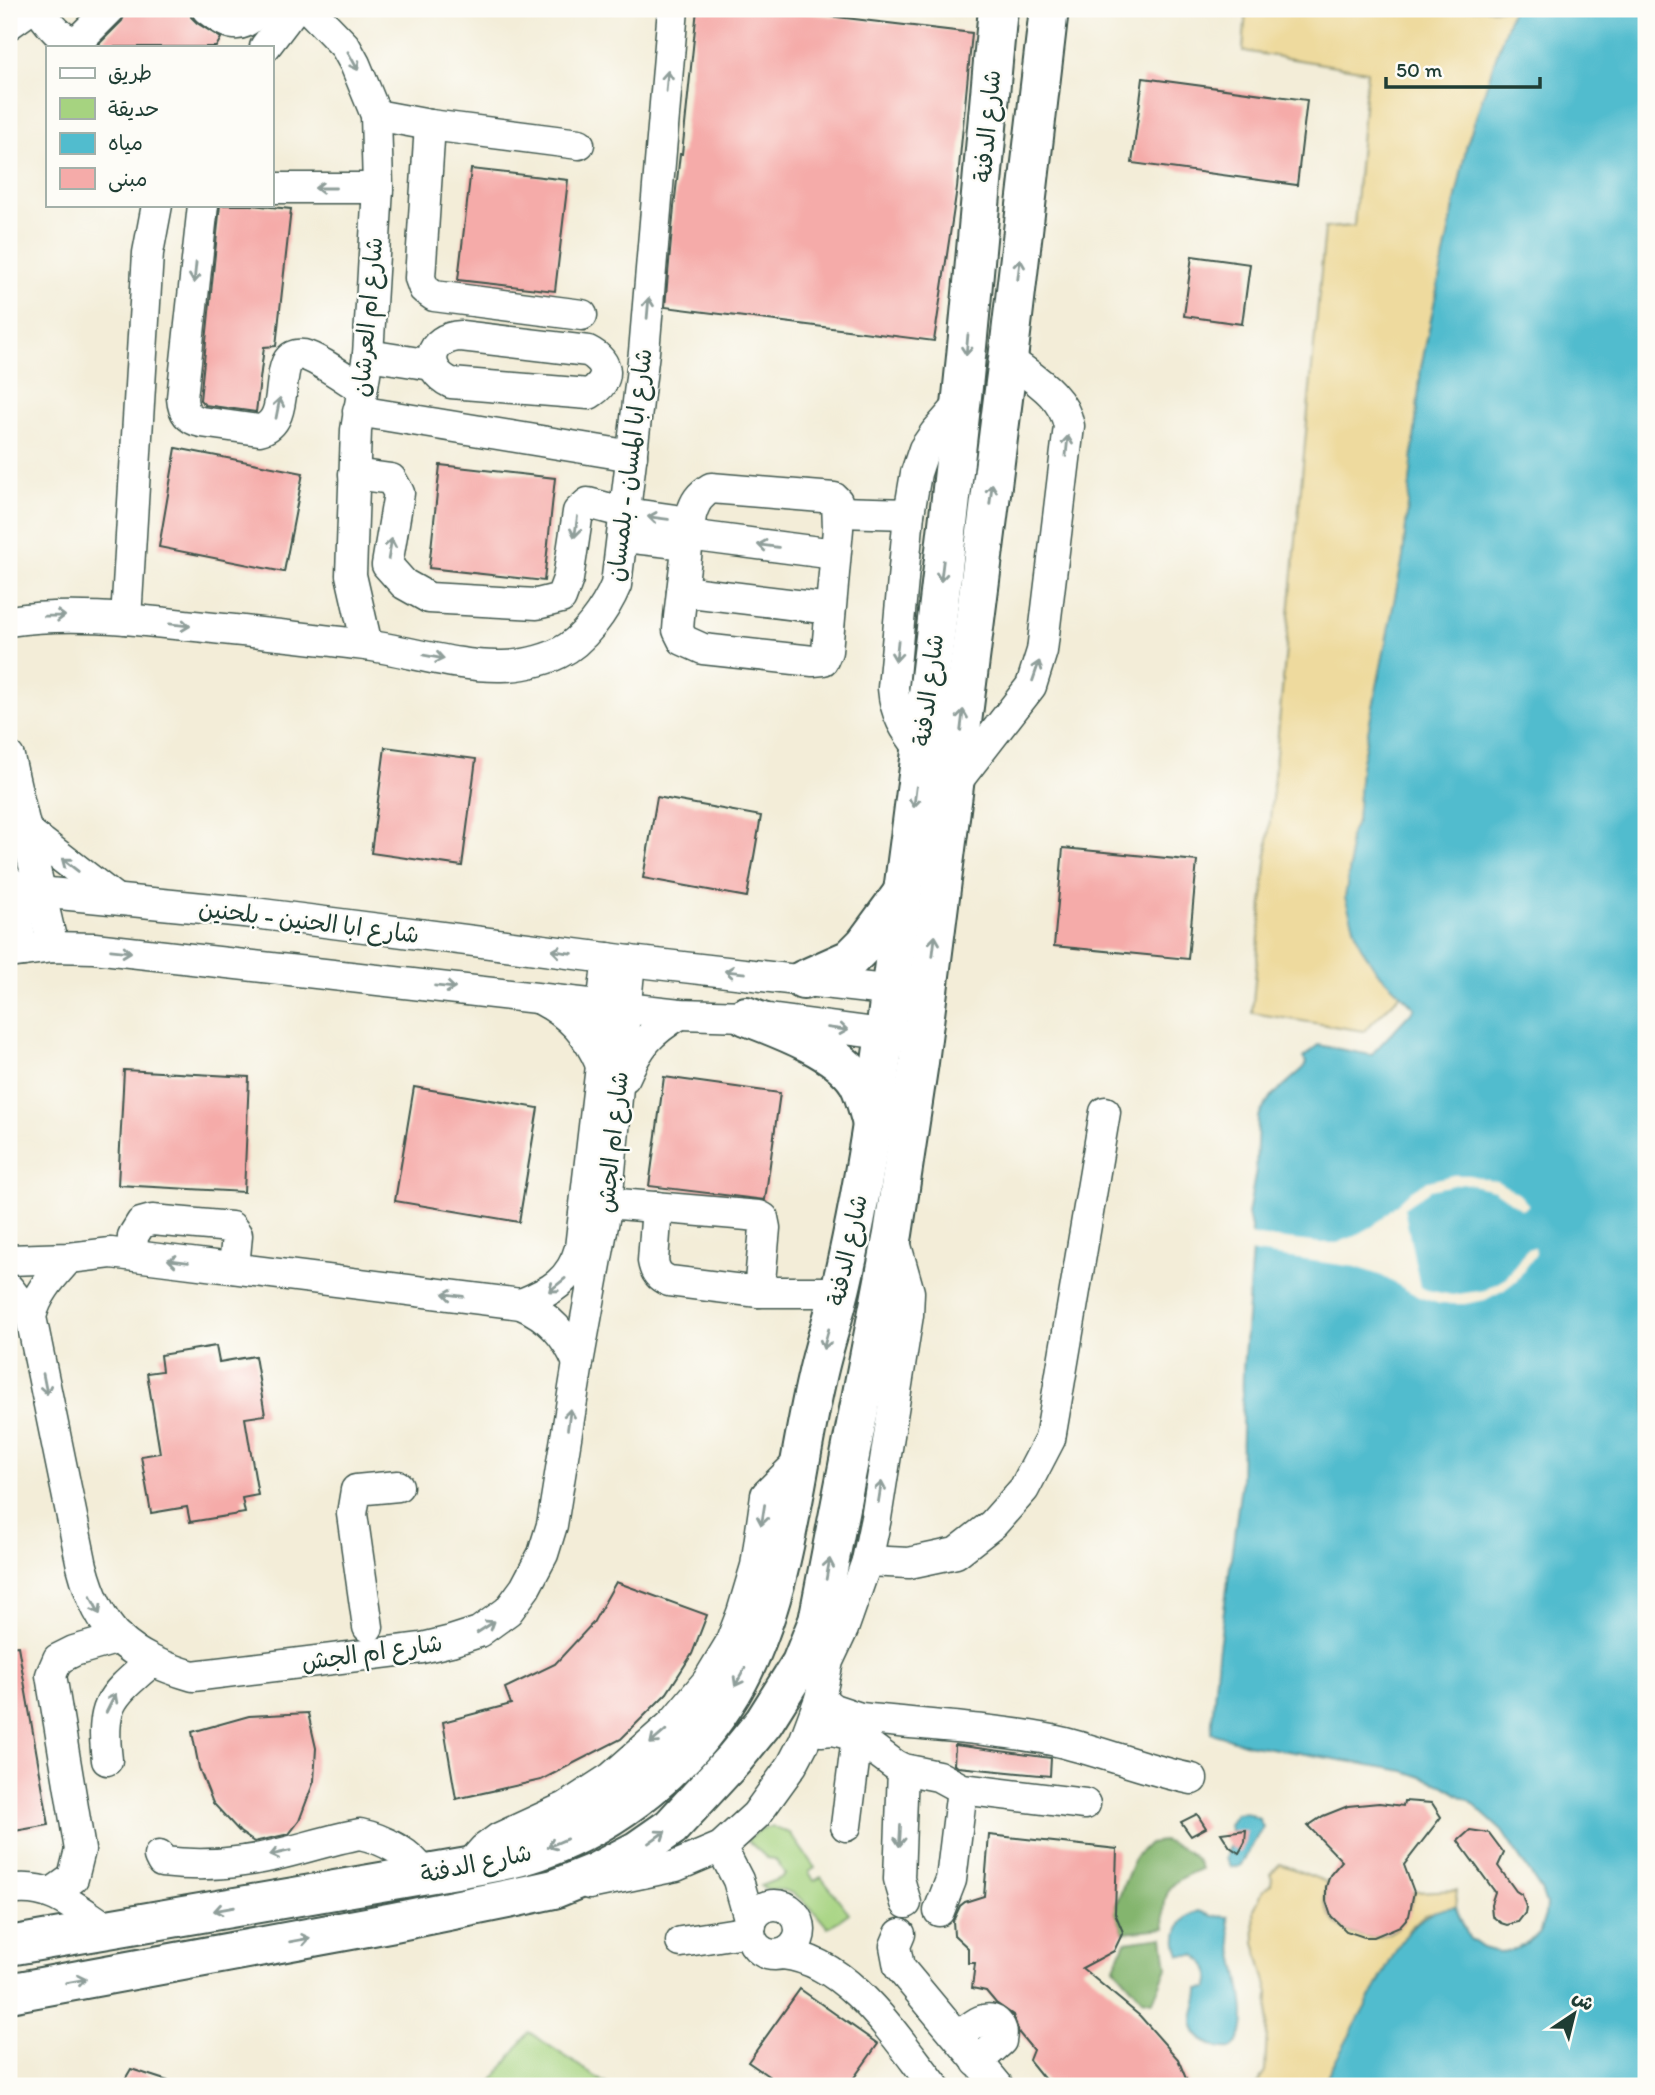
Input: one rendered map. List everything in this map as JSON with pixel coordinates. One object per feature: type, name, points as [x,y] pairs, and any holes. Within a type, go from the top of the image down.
[{"type":"main road","name":"شارع الدفنة","points":[[9,1993],[380,1925],[554,1889],[596,1872],[638,1850],[671,1827],[705,1792],[764,1722],[801,1663],[821,1607],[893,1234],[922,1040],[909,993],[903,893],[961,403],[998,9]]},
{"type":"main road","name":"شارع الدفنة","points":[[9,1945],[468,1867],[538,1851],[589,1828],[637,1798],[659,1780],[698,1740],[731,1694],[756,1643],[774,1590],[816,1380],[839,1292],[872,1124],[885,1035],[909,993],[954,785],[1051,14]]},
{"type":"main road","points":[[803,980],[850,958],[865,944],[903,893]]},
{"type":"main road","points":[[746,1016],[803,1041],[845,1068],[857,1082],[872,1124]]},
{"type":"main road","points":[[821,1607],[828,1661]]},
{"type":"street","points":[[38,9],[62,37],[70,41],[78,41],[110,9]]},
{"type":"street","points":[[207,9],[225,24],[233,25],[245,21],[259,9]]},
{"type":"street","points":[[266,46],[294,9]]},
{"type":"street","name":"شارع ام العرشان","points":[[309,9],[345,46],[376,115],[376,233],[368,355],[360,400],[354,474],[351,575],[367,645]]},
{"type":"street","name":"شارع ابا المسان - بلمسان","points":[[13,628],[88,616],[367,645],[502,666],[523,664],[560,653],[590,626],[607,607],[616,585],[625,525],[644,352],[673,9]]},
{"type":"street","points":[[376,115],[430,125],[579,144]]},
{"type":"street","points":[[430,125],[420,278],[424,289],[434,296],[582,315]]},
{"type":"street","points":[[273,188],[378,188]]},
{"type":"street","points":[[126,619],[148,253],[157,206]]},
{"type":"street","points":[[203,206],[182,398],[186,415],[193,420],[259,430],[267,428],[277,418],[287,362],[295,356],[304,355],[313,359],[360,400],[632,456]]},
{"type":"street","points":[[376,233],[422,240]]},
{"type":"street","points":[[368,355],[432,365],[441,378],[451,383],[589,394],[599,388],[605,377],[604,366],[598,356],[588,351],[461,337],[450,337],[441,341],[434,349],[432,365]]},
{"type":"street","points":[[954,785],[1031,686],[1042,652],[1069,426],[1063,407],[1057,399],[1008,359]]},
{"type":"street","points":[[921,750],[904,729],[895,707],[893,688],[909,525],[916,473],[924,449],[961,403]]},
{"type":"street","points":[[354,474],[391,480],[399,493],[387,565],[404,584],[429,598],[537,604],[561,598],[568,579],[578,512],[588,503],[625,525],[689,534],[837,532],[909,525]]},
{"type":"street","points":[[711,488],[834,498],[837,501],[837,532],[827,651],[823,660],[703,649],[683,640],[678,630],[689,534],[696,501],[702,493],[711,488]]},
{"type":"street","points":[[682,591],[830,609]]},
{"type":"street","points":[[9,757],[26,830],[17,891],[16,952]]},
{"type":"street","points":[[26,830],[114,899]]},
{"type":"street","points":[[17,891],[53,947]]},
{"type":"street","name":"شارع ابا الحنين - بلحنين","points":[[17,891],[254,913],[909,993]]},
{"type":"street","name":"شارع ابا الحنين - بلحنين","points":[[16,952],[53,947],[93,948],[680,1014],[746,1016],[922,1040]]},
{"type":"street","name":"شارع ام الجش","points":[[9,1289],[31,1317],[90,1597],[106,1625],[128,1647],[151,1662],[193,1675],[408,1650],[479,1632],[508,1611],[524,1588],[543,1554],[552,1525],[607,1203],[619,1090],[613,1007],[619,959]]},
{"type":"street","points":[[536,997],[557,1008],[576,1024],[591,1043],[601,1066]]},
{"type":"street","points":[[521,1304],[550,1292],[563,1281],[576,1262],[580,1248],[601,1066],[613,1007]]},
{"type":"street","points":[[619,1090],[643,1042],[657,1028],[680,1014]]},
{"type":"street","points":[[867,1561],[909,1563],[956,1553],[993,1524],[1024,1489],[1050,1439],[1105,1112]]},
{"type":"street","points":[[607,1203],[755,1214],[763,1218],[765,1229],[760,1292]]},
{"type":"street","points":[[657,1207],[653,1261],[654,1268],[662,1278],[760,1292],[839,1292]]},
{"type":"street","points":[[132,1255],[133,1236],[141,1223],[152,1220],[231,1227],[237,1235],[234,1268]]},
{"type":"street","name":"شارع الدفنة","points":[[554,1889],[676,1866],[721,1847],[756,1815],[792,1765],[804,1742],[820,1699],[828,1661],[843,1629],[867,1561],[876,1518],[908,1315],[909,1292],[893,1234]]},
{"type":"street","points":[[9,1260],[69,1258],[111,1252],[521,1304],[534,1310],[556,1327],[578,1363]]},
{"type":"street","points":[[31,1317],[34,1302],[41,1290],[69,1258]]},
{"type":"street","points":[[355,1656],[362,1636],[369,1626],[352,1514],[356,1490],[398,1486]]},
{"type":"street","points":[[369,1626],[391,1633],[402,1641],[408,1650]]},
{"type":"street","points":[[52,1893],[73,1878],[80,1850],[51,1675],[58,1659],[74,1651],[119,1638]]},
{"type":"street","points":[[107,1760],[105,1717],[111,1701],[117,1692],[151,1662]]},
{"type":"street","points":[[820,1699],[903,1769],[938,1776],[962,1789],[1085,1804]]},
{"type":"street","points":[[804,1742],[817,1732],[825,1730],[1041,1738],[1192,1779]]},
{"type":"street","points":[[850,1827],[861,1732]]},
{"type":"street","points":[[903,1769],[898,1870],[906,1903]]},
{"type":"street","points":[[939,1911],[951,1880],[962,1789]]},
{"type":"street","points":[[159,1856],[162,1862],[172,1863],[244,1861],[360,1834],[373,1837],[416,1862],[424,1874]]},
{"type":"street","points":[[683,1947],[757,1926],[786,1908],[799,1922],[791,1944],[774,1955],[765,1953],[757,1926],[758,1896],[738,1880],[721,1847]]},
{"type":"street","points":[[9,1890],[28,1887],[52,1893],[108,1929]]},
{"type":"street","points":[[900,1934],[895,1947],[899,1967],[998,2086]]},
{"type":"street","points":[[791,1944],[841,1979],[860,1996],[934,2086]]},
{"type":"street","points":[[958,2037],[984,2019],[999,2025],[1002,2030],[1001,2041],[977,2062]]},
{"type":"green space","points":[[772,1827],[790,1833],[815,1868],[809,1872],[814,1881],[821,1877],[849,1913],[828,1928],[810,1906],[793,1893],[760,1886],[785,1874],[775,1859],[767,1858],[747,1840],[761,1829]]},
{"type":"green space","points":[[1163,1841],[1191,1854],[1201,1869],[1181,1878],[1169,1890],[1164,1906],[1165,1928],[1123,1932],[1115,1906],[1135,1857],[1149,1843]]},
{"type":"green space","points":[[1163,1937],[1167,1968],[1153,2001],[1142,1999],[1114,1967],[1125,1942]]},
{"type":"green space","points":[[529,2032],[609,2086],[489,2086]]},
{"type":"sand","points":[[1246,9],[1512,9],[1467,144],[1421,368],[1403,558],[1361,767],[1357,821],[1349,837],[1350,866],[1345,898],[1377,971],[1401,994],[1364,1031],[1252,1013],[1325,228],[1354,226],[1367,71],[1243,51]]},
{"type":"sand","points":[[1280,1864],[1327,1882],[1325,1901],[1331,1917],[1344,1929],[1360,1936],[1378,1937],[1394,1930],[1407,1916],[1414,1892],[1457,1890],[1455,1907],[1424,1915],[1409,1929],[1322,2086],[1256,2086],[1265,2071],[1269,1993],[1255,1942],[1254,1909],[1263,1891],[1271,1884],[1270,1874]]},
{"type":"water","points":[[1512,9],[1646,9],[1646,2086],[1322,2086],[1399,1945],[1422,1918],[1455,1907],[1469,1938],[1483,1948],[1498,1952],[1512,1951],[1528,1943],[1540,1931],[1546,1905],[1541,1890],[1502,1831],[1469,1801],[1439,1783],[1404,1771],[1247,1744],[1211,1733],[1218,1654],[1241,1485],[1243,1370],[1253,1237],[1248,1214],[1256,1170],[1258,1117],[1270,1098],[1304,1068],[1306,1062],[1303,1058],[1318,1045],[1371,1055],[1415,1008],[1377,971],[1360,945],[1345,898],[1350,866],[1349,837],[1357,821],[1361,767],[1403,557],[1421,368],[1467,144]]},
{"type":"water","points":[[1246,1813],[1259,1819],[1263,1827],[1240,1866],[1232,1867],[1225,1859],[1236,1836],[1229,1825],[1236,1814]]},
{"type":"water","points":[[1199,1911],[1212,1916],[1228,1917],[1241,1987],[1244,2023],[1240,2038],[1232,2048],[1207,2043],[1194,2029],[1193,2019],[1199,1989],[1208,1988],[1210,1974],[1196,1955],[1180,1955],[1177,1934],[1186,1918]]},
{"type":"pier","points":[[1453,1175],[1469,1175],[1497,1181],[1519,1194],[1528,1204],[1521,1209],[1494,1190],[1463,1183],[1430,1190],[1404,1208],[1420,1287],[1427,1290],[1452,1295],[1485,1290],[1506,1278],[1527,1249],[1535,1247],[1536,1254],[1517,1280],[1485,1300],[1465,1304],[1440,1304],[1419,1297],[1382,1276],[1356,1267],[1248,1252],[1249,1235],[1337,1243],[1373,1226],[1412,1190],[1425,1182]]},
{"type":"building","points":[[127,9],[190,9],[191,17],[197,23],[221,38],[217,46],[97,46],[122,21]]},
{"type":"building","points":[[697,9],[769,9],[972,33],[957,188],[934,341],[665,307]]},
{"type":"building","points":[[1143,78],[1307,100],[1297,185],[1132,163]]},
{"type":"building","points":[[471,169],[568,180],[555,291],[458,280]]},
{"type":"building","points":[[220,206],[291,209],[276,346],[264,347],[256,412],[205,405],[200,400]]},
{"type":"building","points":[[1192,256],[1250,264],[1242,324],[1184,316]]},
{"type":"building","points":[[176,448],[303,473],[284,572],[159,547]]},
{"type":"building","points":[[440,465],[555,478],[544,581],[429,568]]},
{"type":"building","points":[[385,747],[476,759],[462,866],[371,853]]},
{"type":"building","points":[[657,797],[761,816],[747,897],[643,878]]},
{"type":"building","points":[[1063,848],[1197,861],[1188,959],[1054,946]]},
{"type":"building","points":[[124,1070],[249,1077],[244,1192],[118,1185]]},
{"type":"building","points":[[664,1077],[780,1093],[765,1200],[649,1186]]},
{"type":"building","points":[[414,1087],[538,1108],[519,1222],[395,1201]]},
{"type":"building","points":[[216,1346],[219,1362],[255,1356],[265,1415],[245,1418],[258,1495],[242,1498],[245,1513],[190,1522],[187,1507],[151,1513],[141,1456],[160,1453],[147,1373],[162,1371],[160,1355]]},
{"type":"building","points":[[616,1582],[707,1615],[692,1654],[667,1693],[621,1739],[541,1780],[456,1799],[443,1722],[511,1704],[505,1688],[555,1664],[593,1623]]},
{"type":"building","points":[[18,1646],[49,1825],[9,1832],[9,1647]]},
{"type":"building","points":[[308,1713],[316,1748],[314,1781],[299,1821],[289,1834],[254,1842],[240,1832],[213,1803],[199,1768],[192,1732],[249,1716]]},
{"type":"building","points":[[955,1745],[1051,1758],[1050,1776],[958,1767],[954,1765]]},
{"type":"building","points":[[1404,1801],[1432,1803],[1441,1817],[1404,1865],[1414,1892],[1409,1916],[1400,1926],[1374,1937],[1346,1931],[1331,1916],[1326,1901],[1326,1887],[1330,1875],[1342,1861],[1308,1826],[1323,1816],[1348,1806],[1379,1803],[1403,1806]]},
{"type":"building","points":[[1197,1814],[1206,1828],[1191,1836],[1181,1822]]},
{"type":"building","points":[[1246,1830],[1245,1842],[1239,1853],[1230,1847],[1221,1833]]},
{"type":"building","points":[[1470,1830],[1489,1833],[1504,1853],[1498,1866],[1522,1895],[1526,1907],[1518,1922],[1507,1925],[1492,1916],[1491,1904],[1495,1892],[1458,1841]]},
{"type":"building","points":[[989,1835],[1117,1849],[1115,1913],[1123,1932],[1114,1951],[1082,1968],[1140,2016],[1178,2059],[1189,2086],[1050,2086],[1029,2060],[1033,2050],[1019,2033],[1013,2015],[996,2003],[986,1991],[972,1988],[975,1963],[968,1963],[968,1948],[954,1935],[953,1921],[960,1906],[984,1896]]},
{"type":"building","points":[[800,1989],[878,2044],[848,2086],[783,2086],[748,2062]]},
{"type":"building","points":[[131,2069],[174,2083],[173,2086],[121,2086]]}]
